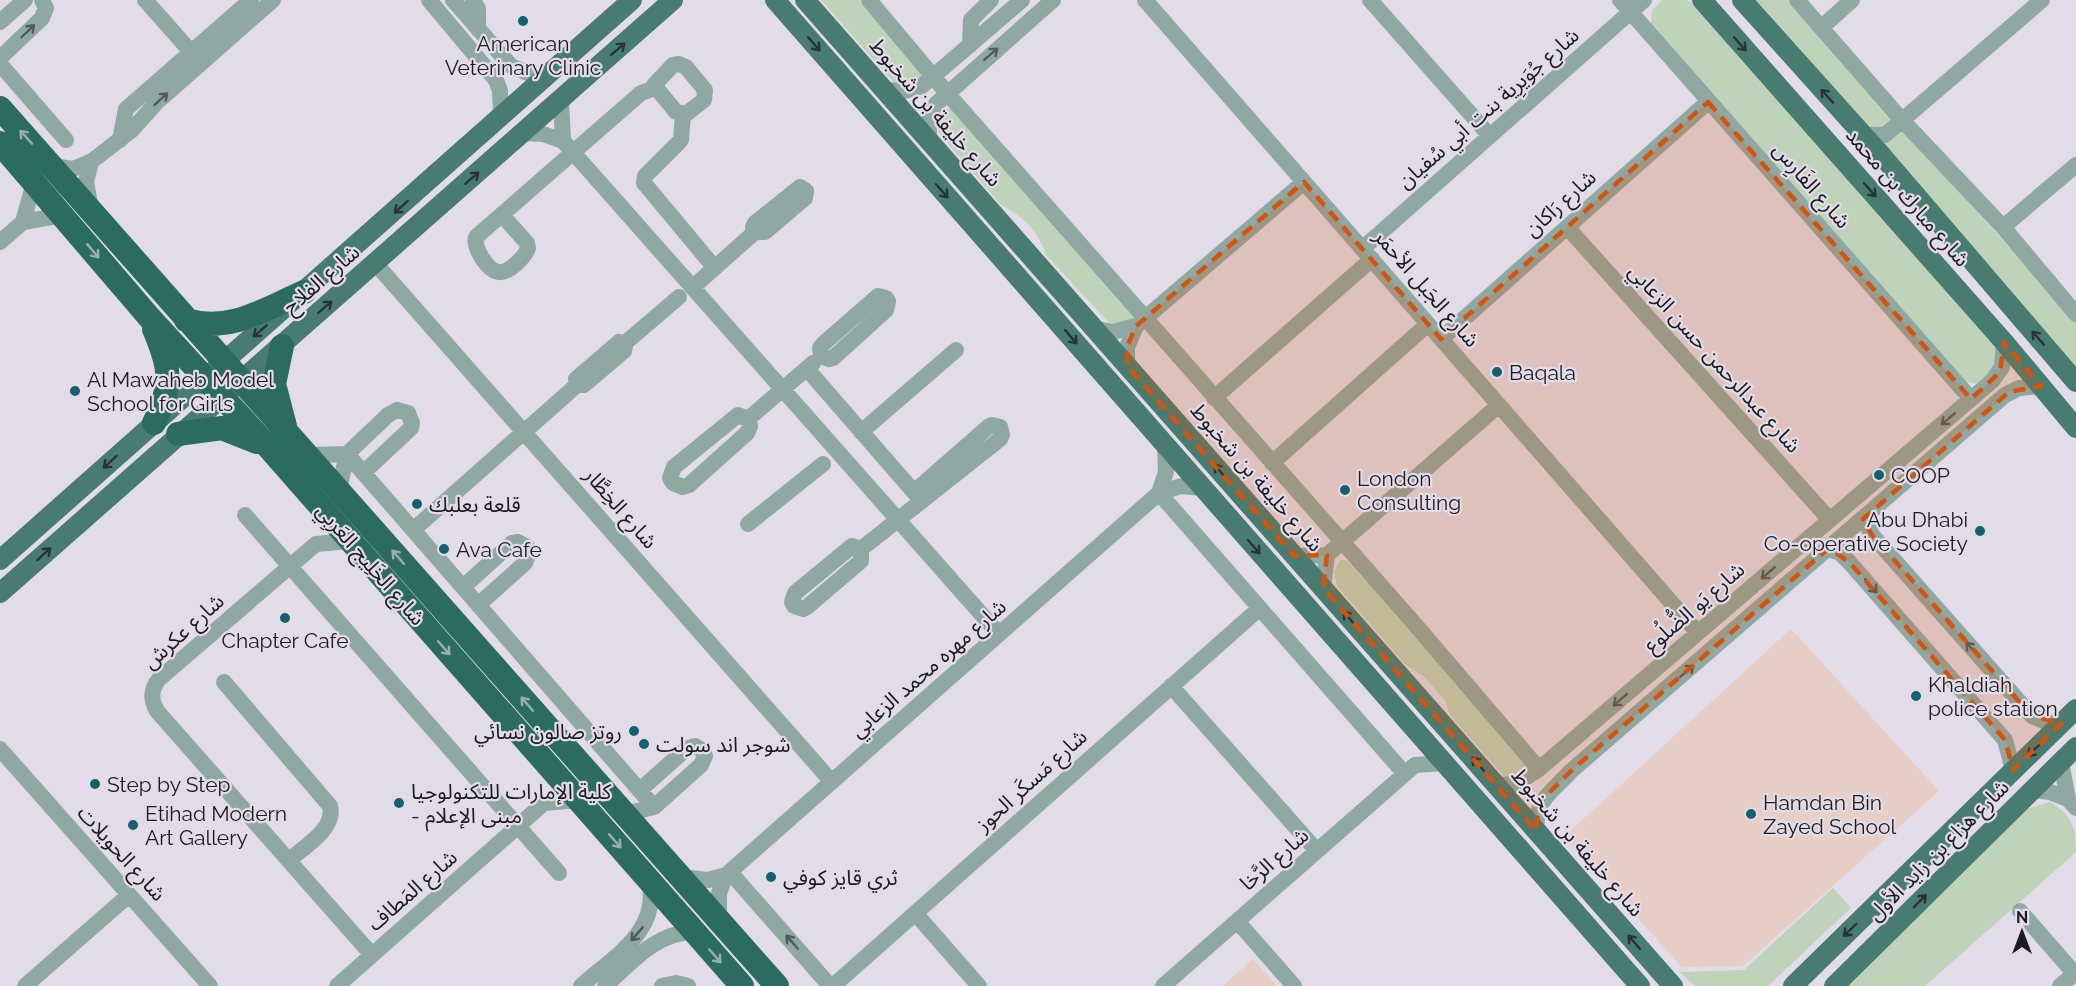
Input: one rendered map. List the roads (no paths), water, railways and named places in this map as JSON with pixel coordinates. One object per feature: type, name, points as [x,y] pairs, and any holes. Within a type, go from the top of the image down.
[{"type":"highway","name":"شارع الخَلِيج العَربِي","points":[[0,108],[43,174],[63,214],[149,317],[223,397],[279,442],[308,455],[777,986]]},
{"type":"highway","name":"شارع الخَلِيج العَربِي","points":[[0,143],[91,209],[241,381],[320,507],[742,986]]},
{"type":"highway","points":[[186,320],[208,325],[227,324],[304,292]]},
{"type":"highway","points":[[149,317],[162,348],[168,385],[167,397],[154,423]]},
{"type":"highway","points":[[178,434],[227,429],[279,442],[274,390],[282,346]]},
{"type":"main road","name":"شارع الفلاح","points":[[0,560],[632,0]]},
{"type":"main road","name":"شارع الفلاح","points":[[0,593],[673,0]]},
{"type":"main road","points":[[775,0],[1640,986]]},
{"type":"main road","name":"شارع خليفة بن شخبوط","points":[[805,0],[1673,986]]},
{"type":"main road","name":"شارع مبارك بن محمد","points":[[1702,0],[2004,342],[2076,428]]},
{"type":"main road","name":"شارع مبارك بن محمد","points":[[1742,0],[1883,157],[2076,382]]},
{"type":"main road","name":"شارع هزاع بن زايد الأول","points":[[1793,986],[2076,709]]},
{"type":"main road","name":"شارع هزاع بن زايد الأول","points":[[1834,986],[2076,747]]},
{"type":"street","points":[[0,22],[25,0]]},
{"type":"street","points":[[0,58],[42,18],[46,8],[42,0]]},
{"type":"street","points":[[146,0],[191,52]]},
{"type":"street","points":[[120,140],[124,112],[251,0]]},
{"type":"street","points":[[0,242],[23,222],[43,174],[73,169],[91,162],[136,126],[157,102],[273,0]]},
{"type":"street","points":[[429,0],[496,80],[500,92],[501,117]]},
{"type":"street","points":[[453,0],[477,15],[517,70],[530,74],[548,75]]},
{"type":"street","points":[[477,15],[492,0]]},
{"type":"street","points":[[869,0],[946,93],[1049,207],[1140,323],[1214,398],[1539,770]]},
{"type":"street","points":[[970,45],[970,20],[991,0]]},
{"type":"street","points":[[884,90],[910,90],[934,77],[1022,0]]},
{"type":"street","points":[[929,141],[931,114],[946,93],[1053,0]]},
{"type":"street","name":"شارع الجَبل الأحمَر","points":[[1145,0],[1698,633]]},
{"type":"street","points":[[1370,0],[1490,136]]},
{"type":"street","name":"شارع جُوَيرِية بنت أبي سُفيان","points":[[1214,398],[1625,6],[1644,0]]},
{"type":"street","points":[[1797,0],[1901,119],[2003,227],[2076,314]]},
{"type":"street","points":[[1822,27],[1852,0]]},
{"type":"street","points":[[1883,157],[1885,135],[1901,119],[2042,0]]},
{"type":"street","name":"شارع الفَارِس","points":[[1625,6],[1971,399]]},
{"type":"street","points":[[0,64],[66,140]]},
{"type":"street","points":[[679,64],[686,67],[705,87],[706,93],[704,99],[690,113],[683,114],[676,112],[655,88],[655,81],[673,65],[679,64]]},
{"type":"street","points":[[502,215],[569,146],[641,93],[655,88]]},
{"type":"street","points":[[561,100],[569,146]]},
{"type":"street","name":"شارع رَاكان","points":[[1441,339],[1708,102]]},
{"type":"street","points":[[124,112],[128,123],[136,126]]},
{"type":"street","points":[[683,114],[681,140],[645,176],[644,183],[714,267]]},
{"type":"street","points":[[522,133],[543,134],[569,146],[999,634]]},
{"type":"street","points":[[1863,135],[1885,135]]},
{"type":"street","points":[[91,162],[86,182],[91,209]]},
{"type":"street","points":[[2003,227],[2076,165]]},
{"type":"street","points":[[1127,366],[1127,347],[1140,323],[1304,182]]},
{"type":"street","points":[[23,222],[63,214]]},
{"type":"street","name":"شارع عبدالرحمن حسن الزعابي","points":[[1567,227],[1830,520]]},
{"type":"street","points":[[693,287],[755,232]]},
{"type":"street","name":"شارع الخِطَّار","points":[[375,263],[832,782]]},
{"type":"street","points":[[413,530],[577,385],[576,379],[617,343],[624,344],[679,297]]},
{"type":"street","points":[[1093,328],[1113,332],[1140,323]]},
{"type":"street","points":[[1272,463],[1428,324]]},
{"type":"street","name":"شارع يَو الضُّلُوع","points":[[1496,785],[1516,784],[1539,770],[1971,399],[2000,372],[2004,342]]},
{"type":"street","points":[[861,432],[956,350]]},
{"type":"street","points":[[748,419],[821,356]]},
{"type":"street","points":[[807,369],[918,497]]},
{"type":"street","name":"شارع يَو الضُّلُوع","points":[[1536,831],[1536,814],[1539,803],[1564,779],[2008,392],[2019,388],[2041,386]]},
{"type":"street","points":[[1294,556],[1327,555],[1499,405]]},
{"type":"street","points":[[308,455],[347,454],[392,412],[403,410],[408,413],[412,423],[411,428],[363,473]]},
{"type":"street","points":[[738,415],[748,419],[750,426],[747,433],[689,485],[683,488],[673,483],[671,472],[674,467],[731,418],[738,415]]},
{"type":"street","points":[[861,549],[899,521],[918,497],[988,427],[996,425],[1000,427],[1002,435],[1000,439],[918,497]]},
{"type":"street","points":[[1165,446],[1166,472],[1159,493],[1260,608],[1410,770]]},
{"type":"street","points":[[347,454],[654,807],[652,846]]},
{"type":"street","name":"شارع الخَلِيج العَربِي","points":[[339,490],[347,454]]},
{"type":"street","points":[[748,524],[823,464]]},
{"type":"street","name":"شارع مهره محمد الزعابي","points":[[728,874],[1159,493],[1181,486],[1202,488]]},
{"type":"street","points":[[320,507],[316,544],[350,540]]},
{"type":"street","points":[[245,515],[288,568],[559,873]]},
{"type":"street","points":[[1864,518],[1872,535],[2032,716],[2049,723],[2062,723]]},
{"type":"street","points":[[463,587],[512,543],[518,542],[527,547],[529,553],[525,563],[478,605]]},
{"type":"street","name":"شارع عكرش","points":[[316,544],[159,679],[153,687],[152,697],[160,714],[372,955]]},
{"type":"street","points":[[1828,549],[1840,553],[1850,563],[2005,740],[2013,770]]},
{"type":"street","points":[[1323,588],[1327,555]]},
{"type":"street","name":"شارع مَسكَر الحوز","points":[[832,986],[1260,608]]},
{"type":"street","points":[[224,682],[330,807],[332,816],[327,826],[289,860]]},
{"type":"street","points":[[1171,686],[1317,851]]},
{"type":"street","points":[[1564,779],[1556,771],[1556,762],[1587,735],[1593,723]]},
{"type":"street","points":[[1410,770],[1420,746],[1418,733]]},
{"type":"street","points":[[624,814],[654,807],[701,765],[704,761],[703,752],[695,746],[686,749],[640,790]]},
{"type":"street","name":"شارع الحويلات","points":[[0,749],[210,986]]},
{"type":"street","points":[[2061,762],[2072,803]]},
{"type":"street","points":[[1410,770],[1444,763]]},
{"type":"street","points":[[548,766],[544,803],[578,800]]},
{"type":"street","name":"شارع الرَّخا","points":[[1163,986],[1410,770]]},
{"type":"street","points":[[2033,790],[2050,792],[2072,803]]},
{"type":"street","name":"شارع المَطاف","points":[[337,986],[544,803]]},
{"type":"street","points":[[680,877],[708,880],[728,874]]},
{"type":"street","points":[[719,921],[719,893],[728,874]]},
{"type":"street","points":[[728,874],[832,986]]},
{"type":"street","points":[[581,986],[635,938],[643,928],[650,910],[648,880]]},
{"type":"street","points":[[25,986],[129,895]]},
{"type":"street","points":[[2020,911],[2075,972],[2060,986]]},
{"type":"street","points":[[915,913],[980,986]]},
{"type":"street","points":[[1237,921],[1294,986]]},
{"type":"street","points":[[605,986],[657,942],[678,933],[694,932]]},
{"type":"street","points":[[662,986],[676,983],[688,986]]},
{"type":"place","name":"American Veterinary Clinic","points":[[523,21]]},
{"type":"place","name":"Baqala","points":[[1497,372]]},
{"type":"place","name":"Al Mawaheb Model School for Girls","points":[[75,391]]},
{"type":"place","name":"COOP","points":[[1879,475]]},
{"type":"place","name":"London Consulting","points":[[1345,490]]},
{"type":"place","name":"قلعة بعلبك","points":[[417,504]]},
{"type":"place","name":"Abu Dhabi Co-operative Society","points":[[1980,531]]},
{"type":"place","name":"Ava Cafe","points":[[444,549]]},
{"type":"place","name":"Chapter Cafe","points":[[285,618]]},
{"type":"place","name":"Khaldiah police station","points":[[1916,696]]},
{"type":"place","name":"روتز صالون نسائي","points":[[634,731]]},
{"type":"place","name":"شوجر اند سولت","points":[[644,744]]},
{"type":"place","name":"Step by Step","points":[[95,784]]},
{"type":"place","name":"كلية الإمارات للتكنولوجيا - مبنى الإعلام","points":[[399,803]]},
{"type":"place","name":"Hamdan Bin Zayed School","points":[[1751,814]]},
{"type":"place","name":"Etihad Modern Art Gallery","points":[[133,825]]},
{"type":"place","name":"ثري قايز كوفي","points":[[771,877]]}]
